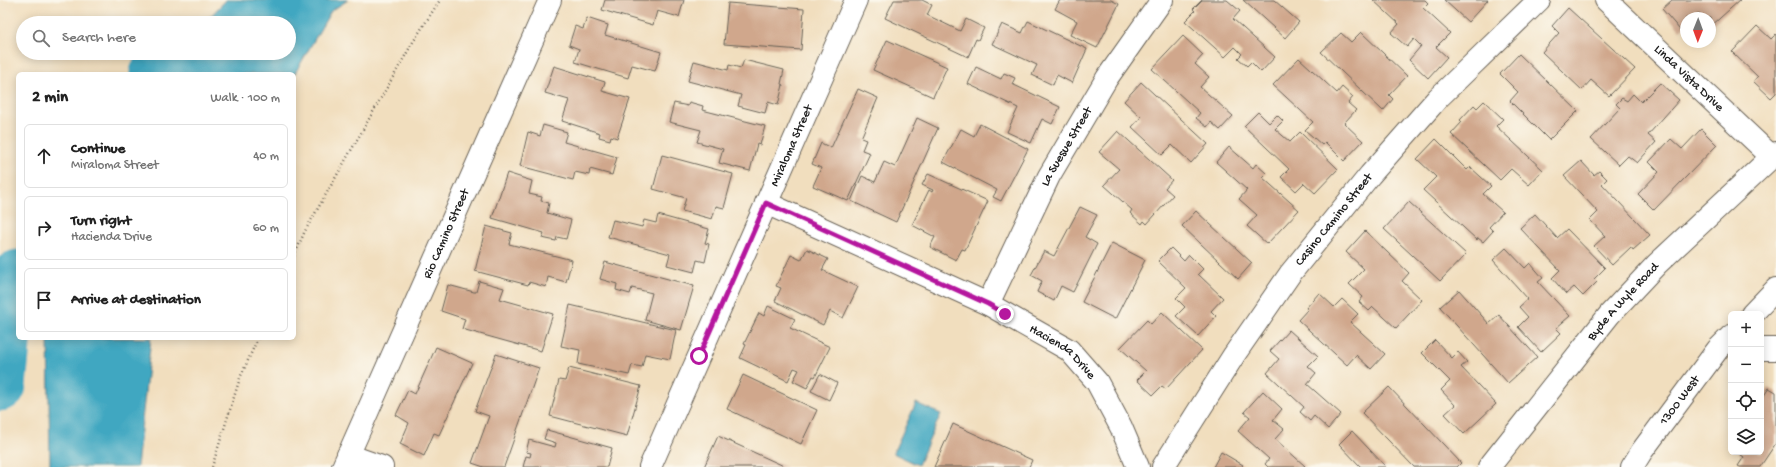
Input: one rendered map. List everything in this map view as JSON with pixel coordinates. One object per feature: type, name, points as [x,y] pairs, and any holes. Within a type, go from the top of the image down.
[{"type":"street","name":"Rio Camino Street","points":[[346,461],[550,0]]},
{"type":"street","name":"Miraloma Street","points":[[650,467],[856,0]]},
{"type":"street","name":"La Suesue Street","points":[[988,304],[1049,176],[1107,78],[1162,0]]},
{"type":"street","name":"Casino Camino Street","points":[[1163,467],[1234,355],[1290,274],[1330,224],[1370,175],[1438,98],[1539,0]]},
{"type":"street","name":"Linda Vista Drive","points":[[1606,0],[1774,155]]},
{"type":"street","name":"Byde A Wyle Road","points":[[1489,467],[1610,314],[1657,264],[1774,155]]},
{"type":"street","name":"Hacienda Drive","points":[[766,203],[988,304],[1069,350],[1097,382],[1121,427],[1138,467]]},
{"type":"street","points":[[1755,311],[1776,290]]},
{"type":"street","name":"1300 West","points":[[1632,467],[1642,451],[1727,345]]},
{"type":"street","points":[[1764,349],[1776,349]]},
{"type":"street","points":[[346,461],[382,467]]},
{"type":"path","points":[[296,252],[309,224],[413,42],[440,0]]},
{"type":"path","points":[[212,467],[240,378],[257,340]]},
{"type":"water","points":[[226,0],[348,0],[331,11],[296,72],[169,72],[177,60],[296,60],[296,16],[211,16]]},
{"type":"water","points":[[48,340],[151,340],[137,467],[50,467]]},
{"type":"water","points":[[916,403],[941,414],[918,465],[893,453]]},
{"type":"building","points":[[605,0],[684,0],[679,17],[657,11],[653,25],[602,10]]},
{"type":"building","points":[[894,0],[922,0],[932,5],[927,15],[960,31],[966,19],[984,28],[978,40],[976,39],[968,57],[885,18]]},
{"type":"building","points":[[1060,0],[1111,0],[1119,4],[1097,48],[1070,35],[1077,21],[1055,9]]},
{"type":"building","points":[[1202,0],[1227,0],[1240,11],[1233,19],[1275,57],[1261,72],[1251,62],[1247,66],[1238,58],[1242,54],[1235,47],[1225,57],[1185,21],[1195,11],[1193,9]]},
{"type":"building","points":[[1243,0],[1274,0],[1299,22],[1285,38]]},
{"type":"building","points":[[1373,0],[1425,0],[1428,3],[1423,8],[1450,33],[1436,47],[1447,57],[1428,78],[1409,60],[1421,46],[1414,39],[1407,47],[1391,33],[1399,24]]},
{"type":"building","points":[[1444,0],[1488,0],[1468,22]]},
{"type":"building","points":[[1672,0],[1740,0],[1716,22],[1716,12],[1680,12],[1680,30],[1662,9]]},
{"type":"building","points":[[728,3],[804,9],[801,50],[724,44]]},
{"type":"building","points":[[1568,8],[1635,69],[1609,96],[1591,80],[1582,90],[1542,52],[1559,33],[1552,26]]},
{"type":"building","points":[[587,18],[608,25],[605,35],[661,52],[655,71],[632,65],[628,78],[575,62],[579,49],[569,45],[575,26],[583,29]]},
{"type":"building","points":[[1028,21],[1087,49],[1072,83],[1057,75],[1053,85],[1032,75],[1037,65],[992,44],[1002,24],[1022,33]]},
{"type":"building","points":[[1757,26],[1771,39],[1776,34],[1776,93],[1771,98],[1753,81],[1758,77],[1732,52]]},
{"type":"building","points":[[1361,32],[1407,76],[1389,95],[1393,99],[1383,111],[1321,52],[1341,33],[1351,42]]},
{"type":"building","points":[[1183,36],[1203,55],[1195,64],[1209,77],[1200,87],[1233,116],[1220,130],[1211,122],[1207,127],[1196,118],[1200,113],[1152,69]]},
{"type":"building","points":[[887,40],[947,67],[933,97],[873,70]]},
{"type":"building","points":[[1519,54],[1578,111],[1549,140],[1510,101],[1518,92],[1500,74]]},
{"type":"building","points":[[1299,58],[1337,93],[1342,87],[1353,97],[1348,103],[1356,110],[1344,123],[1363,141],[1344,161],[1325,142],[1322,145],[1305,130],[1313,122],[1273,85]]},
{"type":"building","points":[[744,60],[784,70],[781,84],[783,85],[778,105],[768,102],[765,113],[738,106],[741,95],[688,81],[694,61],[728,70],[729,65],[741,68]]},
{"type":"building","points":[[554,66],[605,82],[602,91],[630,99],[617,138],[611,136],[610,140],[599,137],[600,133],[562,121],[569,100],[545,93]]},
{"type":"building","points":[[976,67],[1001,79],[1004,73],[1015,78],[1012,84],[1060,107],[1052,124],[1042,119],[1031,143],[1007,132],[1018,108],[968,84]]},
{"type":"building","points":[[1141,82],[1208,144],[1191,163],[1172,145],[1162,155],[1132,127],[1141,117],[1124,101]]},
{"type":"building","points":[[1660,83],[1679,100],[1648,135],[1656,142],[1637,163],[1628,156],[1619,165],[1591,139],[1620,108],[1616,104],[1622,98],[1627,101],[1633,94],[1641,102]]},
{"type":"building","points":[[858,89],[878,98],[861,138],[866,140],[862,150],[870,153],[848,201],[813,186],[821,168],[812,164],[821,143],[831,148]]},
{"type":"building","points":[[1484,101],[1503,119],[1496,126],[1543,170],[1529,185],[1511,169],[1500,180],[1451,134],[1462,122],[1460,120],[1474,105],[1477,108]]},
{"type":"building","points":[[689,102],[703,106],[702,110],[765,126],[760,145],[757,144],[750,171],[719,163],[723,149],[697,142],[701,130],[669,122],[674,103],[688,106]]},
{"type":"building","points":[[1258,112],[1269,123],[1277,115],[1283,121],[1275,129],[1290,142],[1300,132],[1338,169],[1315,193],[1304,183],[1296,191],[1281,177],[1289,169],[1244,126]]},
{"type":"building","points":[[917,118],[938,128],[896,222],[851,201],[862,176],[875,182],[884,162],[895,167]]},
{"type":"building","points":[[980,124],[1028,149],[1001,201],[993,197],[997,190],[943,162],[961,129],[974,136]]},
{"type":"building","points":[[543,125],[567,132],[564,142],[617,157],[612,175],[590,169],[589,175],[575,172],[573,180],[520,166],[528,132],[540,136]]},
{"type":"building","points":[[1701,129],[1717,145],[1654,210],[1638,194],[1659,172],[1649,162],[1671,139],[1682,149]]},
{"type":"building","points":[[1118,131],[1172,180],[1165,188],[1173,195],[1147,224],[1144,221],[1142,224],[1130,213],[1132,210],[1104,185],[1119,169],[1099,152]]},
{"type":"building","points":[[1436,139],[1467,170],[1470,167],[1491,186],[1483,194],[1503,212],[1489,227],[1493,231],[1483,242],[1478,238],[1477,240],[1423,190],[1436,177],[1417,159]]},
{"type":"building","points":[[1229,147],[1253,168],[1256,164],[1266,173],[1262,177],[1299,210],[1267,244],[1247,226],[1257,215],[1239,199],[1247,190],[1216,162]]},
{"type":"building","points":[[662,155],[733,174],[724,208],[716,206],[712,219],[682,211],[686,198],[653,189]]},
{"type":"building","points":[[1581,161],[1594,175],[1599,171],[1607,179],[1602,184],[1650,235],[1633,250],[1631,247],[1612,265],[1594,246],[1605,236],[1590,220],[1598,212],[1564,176]]},
{"type":"building","points":[[507,173],[532,181],[529,194],[542,197],[541,201],[549,203],[547,213],[571,220],[566,239],[557,237],[556,241],[542,238],[544,233],[492,218]]},
{"type":"building","points":[[928,174],[988,201],[965,250],[962,249],[956,260],[930,247],[935,237],[912,225],[929,190],[932,192],[933,190],[922,185]]},
{"type":"building","points":[[1409,202],[1466,254],[1440,281],[1384,229]]},
{"type":"building","points":[[1080,207],[1097,215],[1085,237],[1097,244],[1073,292],[1061,286],[1054,301],[1037,292],[1042,281],[1031,275],[1044,251],[1054,256]]},
{"type":"building","points":[[1196,211],[1252,263],[1238,279],[1182,226]]},
{"type":"building","points":[[1535,214],[1557,238],[1567,229],[1605,268],[1594,279],[1597,282],[1583,296],[1574,287],[1566,294],[1552,278],[1560,270],[1520,228]]},
{"type":"building","points":[[658,215],[709,229],[705,243],[709,244],[705,262],[697,260],[694,272],[667,265],[670,254],[608,237],[613,220],[642,227],[644,220],[656,223]]},
{"type":"building","points":[[486,226],[512,233],[509,244],[572,260],[566,282],[548,277],[546,287],[529,282],[528,285],[475,271]]},
{"type":"building","points":[[1365,231],[1409,273],[1402,281],[1422,300],[1396,328],[1373,307],[1369,311],[1359,302],[1363,297],[1349,284],[1364,269],[1346,252]]},
{"type":"building","points":[[1112,243],[1145,260],[1115,319],[1082,302]]},
{"type":"building","points":[[1171,248],[1184,261],[1189,255],[1203,269],[1198,274],[1223,298],[1211,311],[1216,316],[1198,336],[1176,316],[1185,307],[1176,298],[1186,288],[1158,261]]},
{"type":"building","points":[[1506,248],[1525,268],[1530,263],[1543,278],[1538,282],[1570,316],[1556,328],[1561,333],[1541,352],[1518,327],[1528,317],[1519,307],[1528,299],[1493,260]]},
{"type":"building","points":[[807,249],[828,259],[822,270],[858,287],[843,318],[830,311],[823,325],[775,301],[781,288],[776,286],[791,255],[801,260]]},
{"type":"building","points":[[605,262],[694,286],[681,330],[645,320],[652,293],[632,288],[630,294],[616,290],[617,284],[600,279]]},
{"type":"building","points":[[479,281],[504,288],[500,299],[553,314],[541,351],[462,329],[465,319],[441,311],[448,285],[476,292]]},
{"type":"building","points":[[1459,290],[1489,324],[1499,315],[1537,357],[1508,383],[1440,307]]},
{"type":"building","points":[[1319,293],[1334,307],[1342,299],[1358,314],[1350,322],[1385,354],[1371,369],[1356,355],[1347,365],[1298,320]]},
{"type":"building","points":[[570,305],[676,330],[670,359],[645,354],[642,367],[632,365],[629,375],[578,364],[580,350],[561,346]]},
{"type":"building","points":[[768,306],[795,319],[790,328],[830,347],[815,377],[813,376],[807,388],[793,381],[799,370],[794,368],[788,381],[740,358],[746,345],[744,344],[759,313],[764,316]]},
{"type":"building","points":[[1162,312],[1202,350],[1166,389],[1162,386],[1153,395],[1137,380],[1146,371],[1120,348],[1147,320],[1151,324]]},
{"type":"building","points":[[1289,330],[1318,356],[1308,366],[1316,373],[1307,384],[1341,414],[1328,429],[1314,416],[1310,421],[1300,412],[1304,407],[1267,373],[1279,359],[1270,351]]},
{"type":"building","points":[[1435,340],[1452,358],[1458,352],[1467,362],[1461,367],[1496,404],[1464,434],[1445,414],[1455,405],[1441,390],[1450,381],[1422,353]]},
{"type":"building","points":[[436,347],[472,363],[439,435],[434,433],[424,456],[400,444],[409,423],[396,415],[408,390],[415,394]]},
{"type":"building","points":[[496,354],[539,368],[504,467],[484,467],[472,463],[489,416],[475,411]]},
{"type":"building","points":[[569,368],[641,386],[627,436],[550,416],[559,380],[565,381]]},
{"type":"building","points":[[820,374],[837,383],[829,400],[811,391]]},
{"type":"building","points":[[743,375],[817,410],[801,444],[727,409]]},
{"type":"building","points":[[1389,387],[1461,463],[1457,467],[1414,467],[1362,413]]},
{"type":"building","points":[[1769,388],[1776,392],[1776,443],[1760,467],[1740,467],[1738,466],[1744,457],[1741,455],[1764,455],[1764,396]]},
{"type":"building","points":[[1263,391],[1282,409],[1273,420],[1284,429],[1275,439],[1305,466],[1304,467],[1268,467],[1265,464],[1269,459],[1238,431],[1250,417],[1244,412]]},
{"type":"building","points":[[953,424],[1032,460],[1029,467],[934,467]]},
{"type":"building","points":[[547,430],[612,448],[607,467],[523,467],[526,456],[530,457],[531,453],[526,452],[529,440],[555,447],[556,443],[544,439]]},
{"type":"building","points":[[1352,431],[1386,467],[1361,467],[1339,444]]},
{"type":"building","points":[[718,436],[786,467],[704,467]]},
{"type":"building","points":[[1221,452],[1243,465],[1241,467],[1213,467]]},
{"type":"waterway","points":[[158,72],[171,60]]},
{"type":"waterway","points":[[0,385],[9,293],[16,280]]},
{"type":"route","points":[[699,356],[766,203],[988,304],[1005,314]]}]
